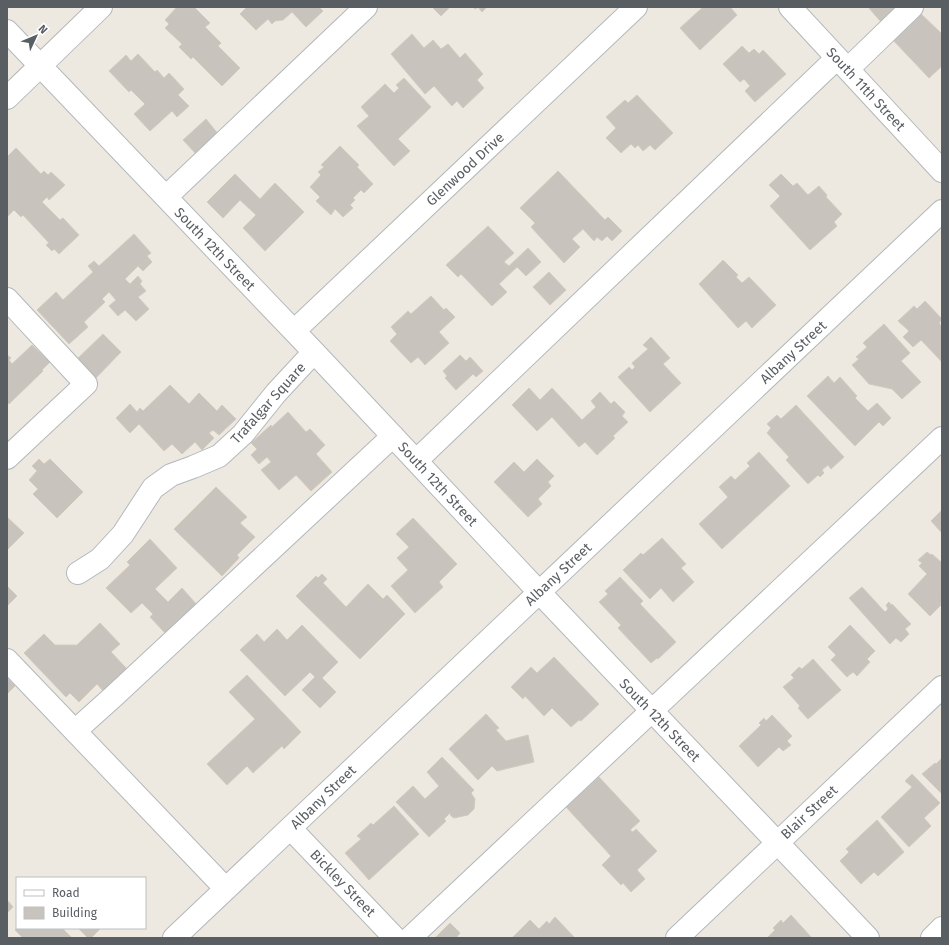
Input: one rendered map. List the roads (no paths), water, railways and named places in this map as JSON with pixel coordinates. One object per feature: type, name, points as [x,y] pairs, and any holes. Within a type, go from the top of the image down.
[{"type":"street","points":[[7,98],[101,7]]},
{"type":"street","points":[[166,197],[366,7]]},
{"type":"street","name":"Glenwood Drive","points":[[294,331],[636,7]]},
{"type":"street","name":"South 11th Street","points":[[790,7],[942,171]]},
{"type":"street","points":[[416,461],[842,64],[912,7]]},
{"type":"street","name":"South 12th Street","points":[[7,32],[314,352],[651,711],[868,938]]},
{"type":"street","name":"Albany Street","points":[[174,938],[291,829],[942,211]]},
{"type":"street","points":[[7,299],[86,384],[7,458]]},
{"type":"street","name":"Trafalgar Square","points":[[78,574],[100,559],[123,534],[154,488],[171,475],[219,456],[243,434],[276,392],[314,352]]},
{"type":"street","points":[[75,731],[393,436]]},
{"type":"street","points":[[410,938],[942,438]]},
{"type":"street","points":[[7,660],[226,889]]},
{"type":"street","name":"Blair Street","points":[[677,938],[942,687]]},
{"type":"street","name":"Bickley Street","points":[[291,829],[395,938]]},
{"type":"street","points":[[932,938],[942,928]]}]
